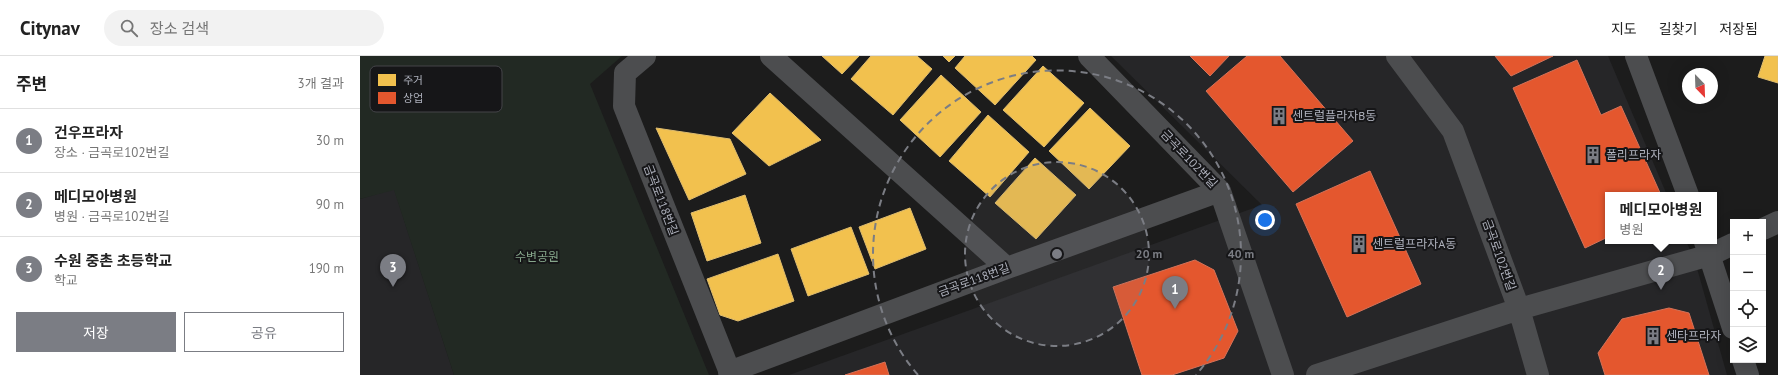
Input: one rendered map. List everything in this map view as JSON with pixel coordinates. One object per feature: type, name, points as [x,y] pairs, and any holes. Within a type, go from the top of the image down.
[{"type":"street","name":"금곡로118번길","points":[[645,56],[625,73],[624,106],[730,373],[1007,268],[1220,191]]},
{"type":"street","points":[[771,56],[1007,268]]},
{"type":"street","name":"금곡로102번길","points":[[1089,56],[1220,191],[1283,375]]},
{"type":"street","name":"금곡로102번길","points":[[1397,56],[1453,131],[1519,309],[1538,375]]},
{"type":"street","points":[[1636,56],[1687,192]]},
{"type":"street","points":[[1766,228],[1778,222]]},
{"type":"street","points":[[1317,375],[1708,248],[1730,244]]},
{"type":"street","points":[[1708,248],[1733,327]]},
{"type":"street","points":[[1744,363],[1748,375]]},
{"type":"shaded area","points":[[1111,56],[1608,56],[1666,192],[1605,192],[1605,244],[1687,244],[1695,261],[1727,375],[789,375],[1262,205]]},
{"type":"shaded area","points":[[394,189],[454,375],[360,375],[360,199]]},
{"type":"green space","name":"수변공원","points":[[360,56],[622,56],[590,84],[709,375],[454,375],[394,190],[360,199]]},
{"type":"building: 주거","points":[[822,56],[859,56],[842,74]]},
{"type":"building: 주거","points":[[871,56],[917,56],[932,69],[893,115],[851,79]]},
{"type":"building: 주거","points":[[943,56],[955,56],[949,62]]},
{"type":"building: 주거","points":[[965,56],[1032,56],[1036,60],[995,105],[955,68]]},
{"type":"building: 주거","points":[[1765,56],[1778,56],[1778,83],[1758,77]]},
{"type":"building: 주거","points":[[1043,66],[1084,103],[1044,147],[1003,110]]},
{"type":"building: 주거","points":[[941,75],[981,112],[940,157],[900,120]]},
{"type":"building: 주거","points":[[770,93],[821,140],[769,166],[732,133]]},
{"type":"building: 주거","points":[[1090,108],[1130,146],[1089,189],[1049,151]]},
{"type":"building: 주거","points":[[988,115],[1029,152],[990,197],[949,161]]},
{"type":"building: 주거","points":[[656,128],[730,139],[746,174],[689,200]]},
{"type":"building: 주거","points":[[1035,158],[1076,195],[1036,239],[995,203]]},
{"type":"building: 주거","points":[[745,195],[761,243],[707,261],[691,213]]},
{"type":"building: 주거","points":[[910,208],[926,249],[875,269],[859,227]]},
{"type":"building: 주거","points":[[851,227],[869,274],[808,296],[791,249]]},
{"type":"building: 주거","points":[[778,254],[794,301],[738,321],[720,315],[707,279]]},
{"type":"building: 상업","points":[[1190,56],[1229,56],[1210,76]]},
{"type":"building: 상업","name":"센트럴플라자B동","points":[[1247,56],[1280,56],[1353,141],[1293,192],[1206,91]]},
{"type":"building: 상업","points":[[1495,56],[1553,56],[1511,76]]},
{"type":"building: 상업","name":"폴리프라자","points":[[1577,60],[1601,115],[1621,106],[1660,192],[1605,192],[1605,238],[1585,248],[1513,88]]},
{"type":"building: 상업","name":"센트럴프라자A동","points":[[1370,171],[1421,284],[1347,317],[1296,204]]},
{"type":"building: 상업","points":[[1195,260],[1214,270],[1238,331],[1224,358],[1172,375],[1142,375],[1113,287]]},
{"type":"building: 상업","name":"센타프라자","points":[[1669,308],[1689,313],[1709,375],[1605,375],[1598,353],[1622,319]]},
{"type":"building: 상업","points":[[885,362],[889,375],[845,375]]},
{"type":"place","name":"센트럴플라자B동","points":[[1279,116]]},
{"type":"place","name":"폴리프라자","points":[[1593,155]]},
{"type":"place","name":"센트럴프라자A동","points":[[1359,244]]},
{"type":"place","name":"수원 중촌 초등학교","points":[[393,287]]},
{"type":"place","name":"메디모아병원","points":[[1661,290]]},
{"type":"place","name":"건우프라자","points":[[1175,309]]},
{"type":"place","name":"센타프라자","points":[[1653,336]]}]
